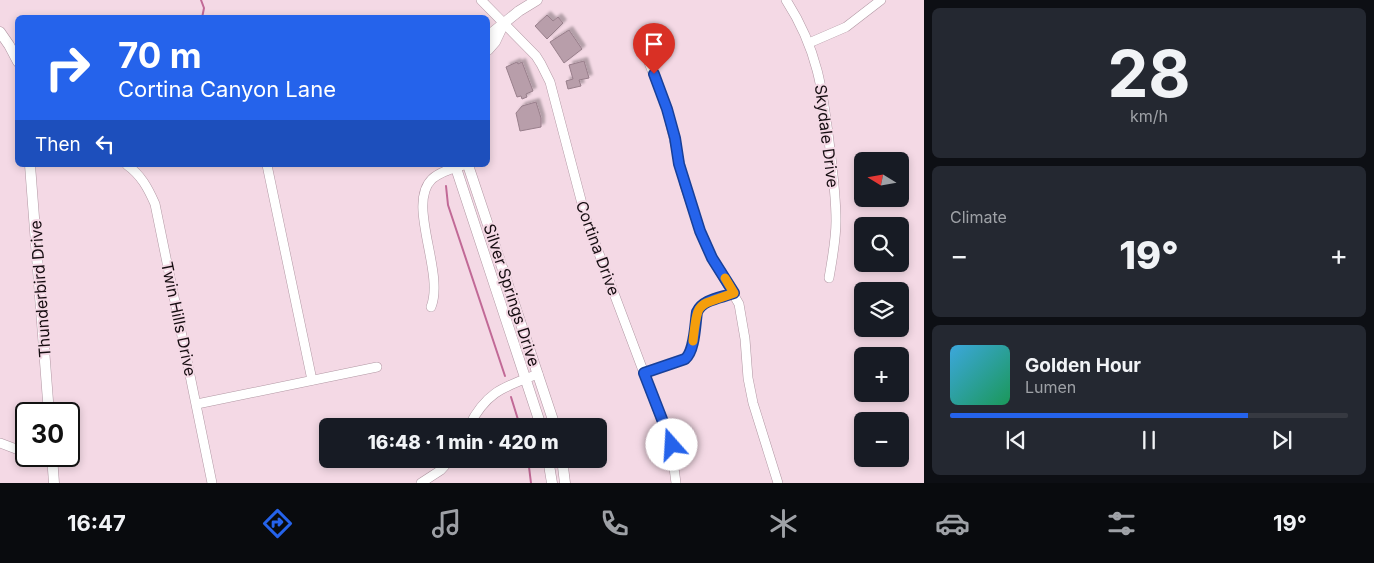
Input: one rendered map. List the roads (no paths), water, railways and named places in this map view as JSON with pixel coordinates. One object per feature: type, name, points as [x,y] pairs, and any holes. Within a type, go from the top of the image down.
[{"type":"street","name":"Cortina Drive","points":[[481,0],[503,25],[536,56],[550,82],[586,219],[672,445],[676,483]]},
{"type":"street","points":[[490,35],[537,0]]},
{"type":"street","name":"Skydale Drive","points":[[786,0],[809,43],[824,96],[834,180],[836,222],[829,278]]},
{"type":"street","points":[[809,43],[846,27],[882,0]]},
{"type":"street","points":[[490,48],[495,42],[503,25]]},
{"type":"street","points":[[0,32],[15,56]]},
{"type":"street","points":[[644,44],[648,60],[667,109],[675,138],[679,164],[697,222],[708,251],[734,293],[741,310],[748,378],[778,483]]},
{"type":"street","name":"Thunderbird Drive","points":[[30,167],[48,402]]},
{"type":"street","name":"Twin Hills Drive","points":[[129,167],[145,183],[155,204],[212,483]]},
{"type":"street","points":[[267,167],[312,380]]},
{"type":"street","points":[[431,307],[435,286],[423,200],[425,190],[433,178],[456,167]]},
{"type":"street","name":"Silver Springs Drive","points":[[458,167],[538,418]]},
{"type":"street","name":"Silver Springs Drive","points":[[469,167],[552,418]]},
{"type":"street","points":[[644,373],[689,356],[699,307],[706,302],[734,293]]},
{"type":"street","points":[[197,404],[376,367]]},
{"type":"street","points":[[474,418],[492,395],[509,385],[538,374]]},
{"type":"street","points":[[0,443],[15,448]]},
{"type":"street","points":[[53,467],[54,483]]},
{"type":"street","points":[[421,483],[443,468]]},
{"type":"street","points":[[550,468],[552,483]]},
{"type":"street","points":[[564,468],[566,483]]},
{"type":"waterway","points":[[201,0],[204,8],[203,15]]},
{"type":"waterway","points":[[446,186],[448,205],[505,376]]},
{"type":"waterway","points":[[511,397],[518,418]]},
{"type":"waterway","points":[[529,468],[531,483]]}]
